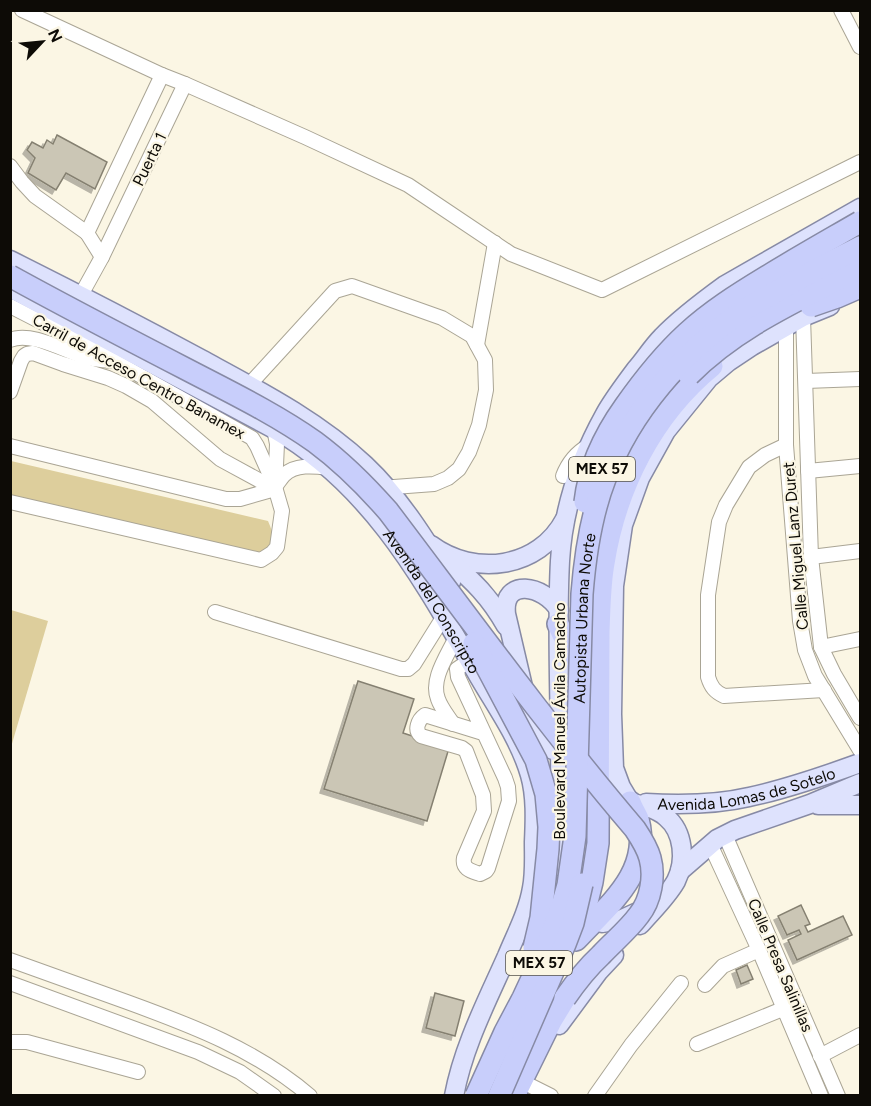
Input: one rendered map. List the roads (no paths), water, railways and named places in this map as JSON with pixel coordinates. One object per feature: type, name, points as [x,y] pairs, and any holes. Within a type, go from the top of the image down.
[{"type":"highway","points":[[587,550],[585,500],[602,444],[619,415],[657,364],[689,331],[721,306],[861,222]]},
{"type":"highway","name":"Boulevard Manuel Ávila Camacho","points":[[478,1095],[541,959],[557,918],[562,897],[570,848],[576,582],[582,531],[598,480],[616,436],[637,402],[666,367],[699,335],[756,292],[799,267],[861,236]]},
{"type":"highway","name":"Autopista Urbana Norte","points":[[478,1095],[554,929],[572,862],[575,836],[582,594],[587,550],[595,508],[620,445],[667,378],[706,339],[742,311],[861,247]]},
{"type":"highway","name":"Autopista Urbana Norte","points":[[499,1095],[565,944],[573,923],[584,873],[590,824],[594,585],[601,533],[616,486],[647,428],[677,388],[711,355],[750,326],[779,320],[861,268]]},
{"type":"highway","points":[[10,276],[273,416],[315,442],[339,462],[388,511],[498,658],[644,843],[651,867],[651,888],[645,907],[591,965],[565,998],[551,1021],[522,1092]]},
{"type":"highway","name":"MEX 57","points":[[507,1095],[576,940],[592,882],[598,843],[599,631],[604,564],[613,522],[627,481],[661,422],[698,378],[752,335],[861,277]]},
{"type":"highway","points":[[779,320],[798,310],[861,287]]},
{"type":"highway","points":[[283,435],[316,448],[334,461],[384,511],[444,594],[482,657],[536,760],[546,794],[549,827],[541,918],[534,949],[505,1032]]},
{"type":"highway","points":[[559,617],[574,659]]},
{"type":"highway","points":[[576,940],[621,891],[637,863],[640,847],[638,819],[622,800]]},
{"type":"main road","name":"Boulevard Manuel Ávila Camacho","points":[[456,1095],[548,898],[555,875],[560,830],[560,559],[567,515],[577,477],[590,445],[605,413],[620,391],[662,338],[684,316],[725,285],[861,208]]},
{"type":"main road","name":"Avenida del Conscripto","points":[[10,260],[84,289],[264,393],[325,432],[365,465],[388,489],[432,545],[531,721],[553,750]]},
{"type":"main road","name":"Avenida del Conscripto","points":[[10,288],[64,326],[238,410],[283,435],[329,468],[389,534],[426,587],[523,755],[530,777],[535,816],[537,874],[528,906],[468,1046],[459,1071],[456,1095]]},
{"type":"main road","points":[[522,1092],[562,1020],[599,971],[672,888],[680,871],[681,841],[671,823],[665,816],[654,810],[622,800],[621,787],[614,768],[612,714],[614,586],[623,525],[640,478],[666,431],[710,378],[728,362],[752,345],[779,320],[803,317],[861,293]]},
{"type":"main road","points":[[384,511],[389,534]]},
{"type":"main road","points":[[432,545],[448,555],[469,562],[490,565],[510,563],[542,547],[567,515]]},
{"type":"main road","points":[[432,545],[481,589],[496,609],[512,639]]},
{"type":"main road","points":[[531,721],[506,609],[508,599],[515,592],[528,588],[541,592],[551,599],[559,617]]},
{"type":"main road","name":"Avenida Lomas de Sotelo","points":[[622,800],[681,805],[713,803],[748,797],[861,763]]},
{"type":"main road","name":"Avenida Lomas de Sotelo","points":[[680,871],[718,839],[747,825],[810,804],[861,783]]},
{"type":"main road","points":[[810,804],[861,805]]},
{"type":"main road","points":[[602,923],[627,917],[660,901]]},
{"type":"street","points":[[22,10],[408,185],[511,254],[602,290],[861,162]]},
{"type":"street","points":[[841,10],[861,47]]},
{"type":"street","name":"Puerta 1","points":[[87,233],[162,75]]},
{"type":"street","name":"Puerta 1","points":[[64,326],[102,257],[185,84]]},
{"type":"street","points":[[10,166],[35,196],[87,233],[102,257]]},
{"type":"street","points":[[477,345],[495,243]]},
{"type":"street","points":[[238,410],[249,385],[334,291],[352,286],[442,318],[472,336],[485,360],[486,390],[479,425],[470,452],[459,469],[448,478],[434,484],[388,489]]},
{"type":"street","name":"Carril de Acceso Centro Banamex","points":[[10,306],[64,326],[117,363],[252,438],[275,488]]},
{"type":"street","points":[[10,313],[27,314]]},
{"type":"street","name":"Calle Miguel Lanz Duret","points":[[803,317],[812,557],[821,647],[834,674],[861,718]]},
{"type":"street","name":"Calle Miguel Lanz Duret","points":[[779,320],[786,445],[800,621],[805,650],[815,676],[861,750]]},
{"type":"street","points":[[10,340],[31,338],[88,358],[117,363]]},
{"type":"street","points":[[10,392],[24,356],[33,353],[108,378],[152,400],[220,459],[275,488]]},
{"type":"street","points":[[806,381],[861,379]]},
{"type":"street","points":[[152,400],[160,387]]},
{"type":"street","points":[[10,502],[261,560],[277,547],[282,511],[275,488],[277,444],[283,435]]},
{"type":"street","points":[[562,476],[574,457],[590,445]]},
{"type":"street","points":[[786,445],[765,455],[749,467],[726,505],[719,522],[708,595],[708,677],[716,692],[724,696],[824,690]]},
{"type":"street","points":[[10,446],[226,499],[240,500],[275,488],[285,474],[294,469],[306,466],[329,468]]},
{"type":"street","points":[[808,471],[861,466]]},
{"type":"street","points":[[812,557],[861,551]]},
{"type":"street","points":[[215,612],[401,669],[408,669],[414,664],[444,616]]},
{"type":"street","points":[[453,724],[438,699],[436,689],[439,672],[456,637]]},
{"type":"street","points":[[821,647],[861,639]]},
{"type":"street","points":[[470,661],[459,667],[457,672],[505,778],[509,801],[488,868],[480,874],[467,869],[463,863],[484,811],[485,803],[468,756],[462,748],[421,736],[417,731],[420,718],[425,715],[483,733]]},
{"type":"street","name":"Calle Presa Salinillas","points":[[718,839],[759,950],[821,1095]]},
{"type":"street","name":"Calle Presa Salinillas","points":[[718,839],[798,1002],[838,1095]]},
{"type":"street","points":[[705,985],[723,966],[759,950]]},
{"type":"street","points":[[10,960],[180,1022],[217,1038],[256,1057],[310,1095]]},
{"type":"street","points":[[10,983],[176,1043],[219,1061],[274,1095]]},
{"type":"street","points":[[595,1095],[631,1045],[681,983]]},
{"type":"street","points":[[698,1044],[798,1002]]},
{"type":"street","points":[[176,1043],[180,1022]]},
{"type":"street","points":[[820,1056],[861,1035]]},
{"type":"street","points":[[10,1042],[27,1042],[138,1072]]},
{"type":"street","points":[[522,1092],[551,1095]]}]
